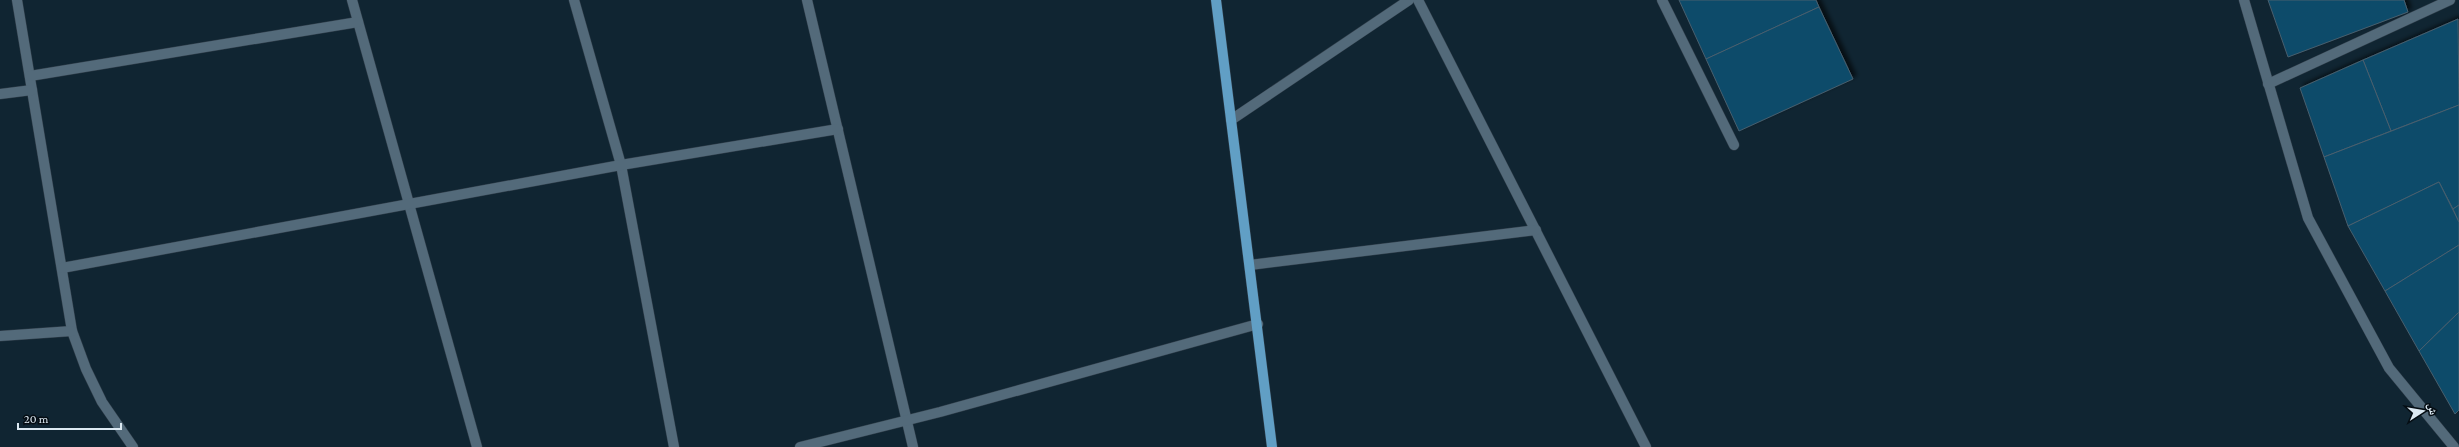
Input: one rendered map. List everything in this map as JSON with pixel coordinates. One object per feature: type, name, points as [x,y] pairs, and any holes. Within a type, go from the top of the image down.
[{"type":"main road","points":[[1216,0],[1258,324],[1272,447]]},
{"type":"street","points":[[18,0],[72,331],[86,369],[102,402],[133,447]]},
{"type":"street","points":[[352,0],[477,447]]},
{"type":"street","points":[[574,0],[621,165],[674,447]]},
{"type":"street","points":[[807,0],[913,447]]},
{"type":"street","points":[[1231,120],[1409,0]]},
{"type":"street","points":[[1418,0],[1646,447]]},
{"type":"street","points":[[1662,0],[1734,144]]},
{"type":"street","points":[[2244,0],[2308,218],[2389,368],[2454,447]]},
{"type":"street","points":[[2268,84],[2429,4],[2450,0]]},
{"type":"street","points":[[30,76],[358,22]]},
{"type":"street","points":[[0,94],[32,90]]},
{"type":"street","points":[[62,268],[621,165],[838,129]]},
{"type":"street","points":[[1250,265],[1536,230]]},
{"type":"street","points":[[800,447],[940,412],[1258,324]]},
{"type":"street","points":[[0,336],[72,331]]},
{"type":"building","points":[[1679,0],[1816,0],[1819,7],[1706,59]]},
{"type":"building","points":[[2268,0],[2404,0],[2408,12],[2288,57]]},
{"type":"building","points":[[1819,7],[1853,79],[1739,131],[1706,59]]},
{"type":"building","points":[[2458,19],[2459,105],[2391,131],[2363,60]]},
{"type":"building","points":[[2363,60],[2391,131],[2324,157],[2300,88]]},
{"type":"building","points":[[2459,105],[2459,205],[2453,209],[2439,182],[2348,226],[2324,157]]},
{"type":"building","points":[[2439,182],[2459,222],[2459,245],[2385,291],[2348,226]]},
{"type":"building","points":[[2459,205],[2459,222],[2453,209]]},
{"type":"building","points":[[2459,245],[2459,312],[2419,351],[2385,291]]},
{"type":"building","points":[[2459,312],[2459,410],[2455,414],[2419,351]]}]
